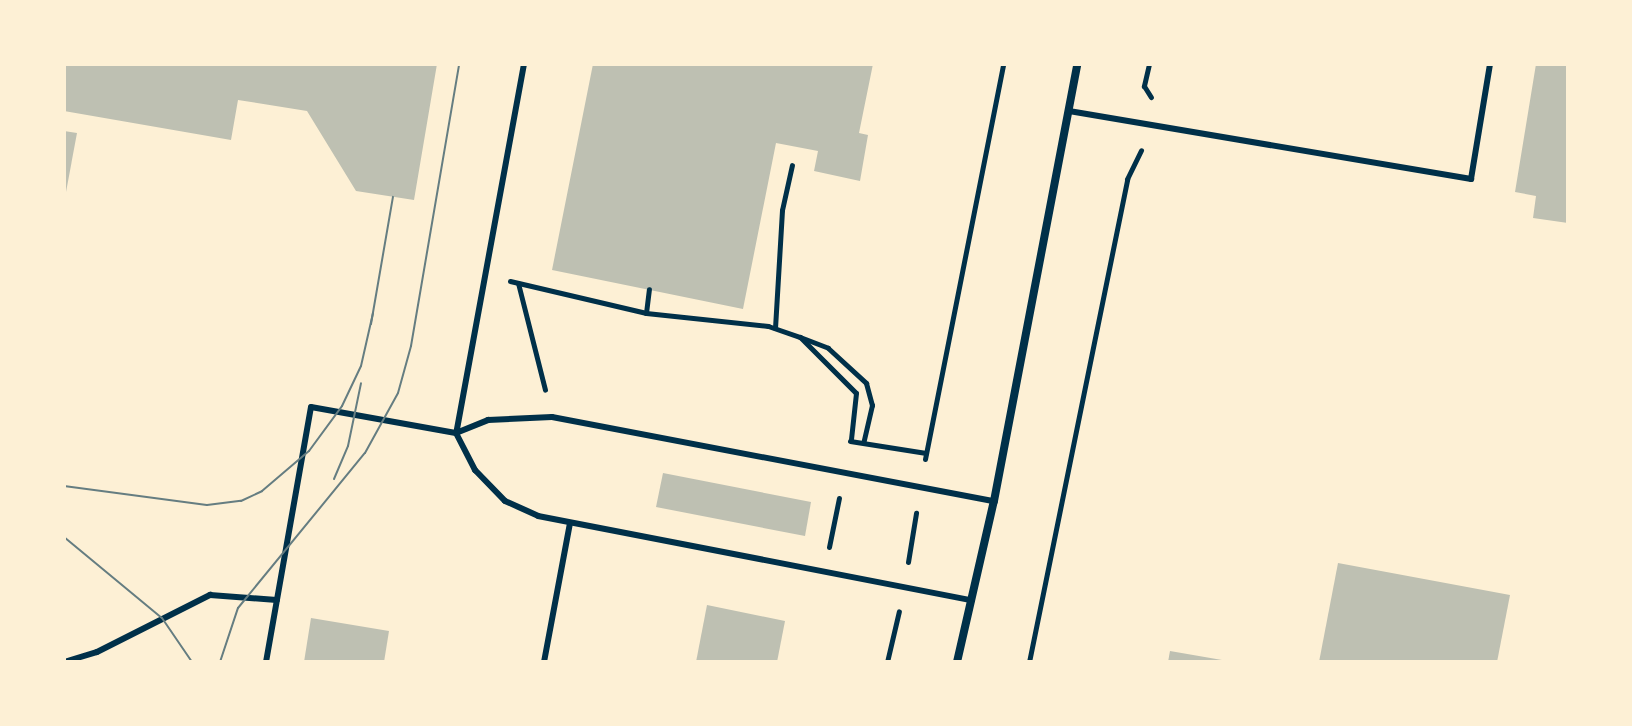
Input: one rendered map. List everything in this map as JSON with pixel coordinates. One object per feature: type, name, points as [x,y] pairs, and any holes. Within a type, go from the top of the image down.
[{"type":"street","points":[[957,662],[994,501],[1077,64]]},
{"type":"lane","points":[[524,64],[456,433],[475,470],[505,501],[570,523],[972,600]]},
{"type":"lane","points":[[1069,111],[1471,179],[1490,64]]},
{"type":"lane","points":[[266,662],[311,407],[456,433],[488,420],[525,414],[552,417],[994,501]]},
{"type":"lane","points":[[544,662],[570,523]]},
{"type":"lane","points":[[64,662],[97,652],[210,595],[277,600]]},
{"type":"path","points":[[887,662],[1003,64]]},
{"type":"path","points":[[1029,662],[1127,179],[1138,165],[1152,91],[1144,86],[1149,64]]},
{"type":"path","points":[[775,328],[782,210],[792,165]]},
{"type":"path","points":[[486,276],[646,313],[775,328],[828,348],[866,383],[872,405],[864,441]]},
{"type":"path","points":[[518,283],[552,417]]},
{"type":"path","points":[[646,313],[649,289]]},
{"type":"path","points":[[800,337],[856,393],[851,439]]},
{"type":"building","points":[[64,64],[437,64],[414,200],[356,191],[307,111],[238,100],[231,140],[64,111]]},
{"type":"building","points":[[593,64],[873,64],[859,133],[868,135],[860,181],[814,171],[818,151],[776,143],[743,309],[552,270]]},
{"type":"building","points":[[1536,64],[1568,64],[1568,223],[1533,218],[1536,196],[1515,192]]},
{"type":"building","points":[[64,131],[77,133],[66,192],[64,192]]},
{"type":"building","points":[[663,473],[811,502],[805,536],[656,507]]},
{"type":"building","points":[[1338,563],[1510,595],[1497,662],[1319,662]]},
{"type":"building","points":[[707,605],[785,621],[777,662],[696,662]]},
{"type":"building","points":[[311,618],[389,631],[384,662],[304,662]]},
{"type":"building","points":[[1170,651],[1222,660],[1222,662],[1168,662]]},
{"type":"tram line","points":[[220,662],[238,608],[365,453],[398,393],[411,346],[459,64]]},
{"type":"tram line","points":[[371,324],[393,197]]},
{"type":"tram line","points":[[64,486],[207,505],[241,501],[262,491],[309,451],[342,406],[361,366],[373,313]]},
{"type":"tram line","points":[[334,479],[348,446],[361,383]]},
{"type":"tram line","points":[[64,537],[162,618],[192,662]]}]
